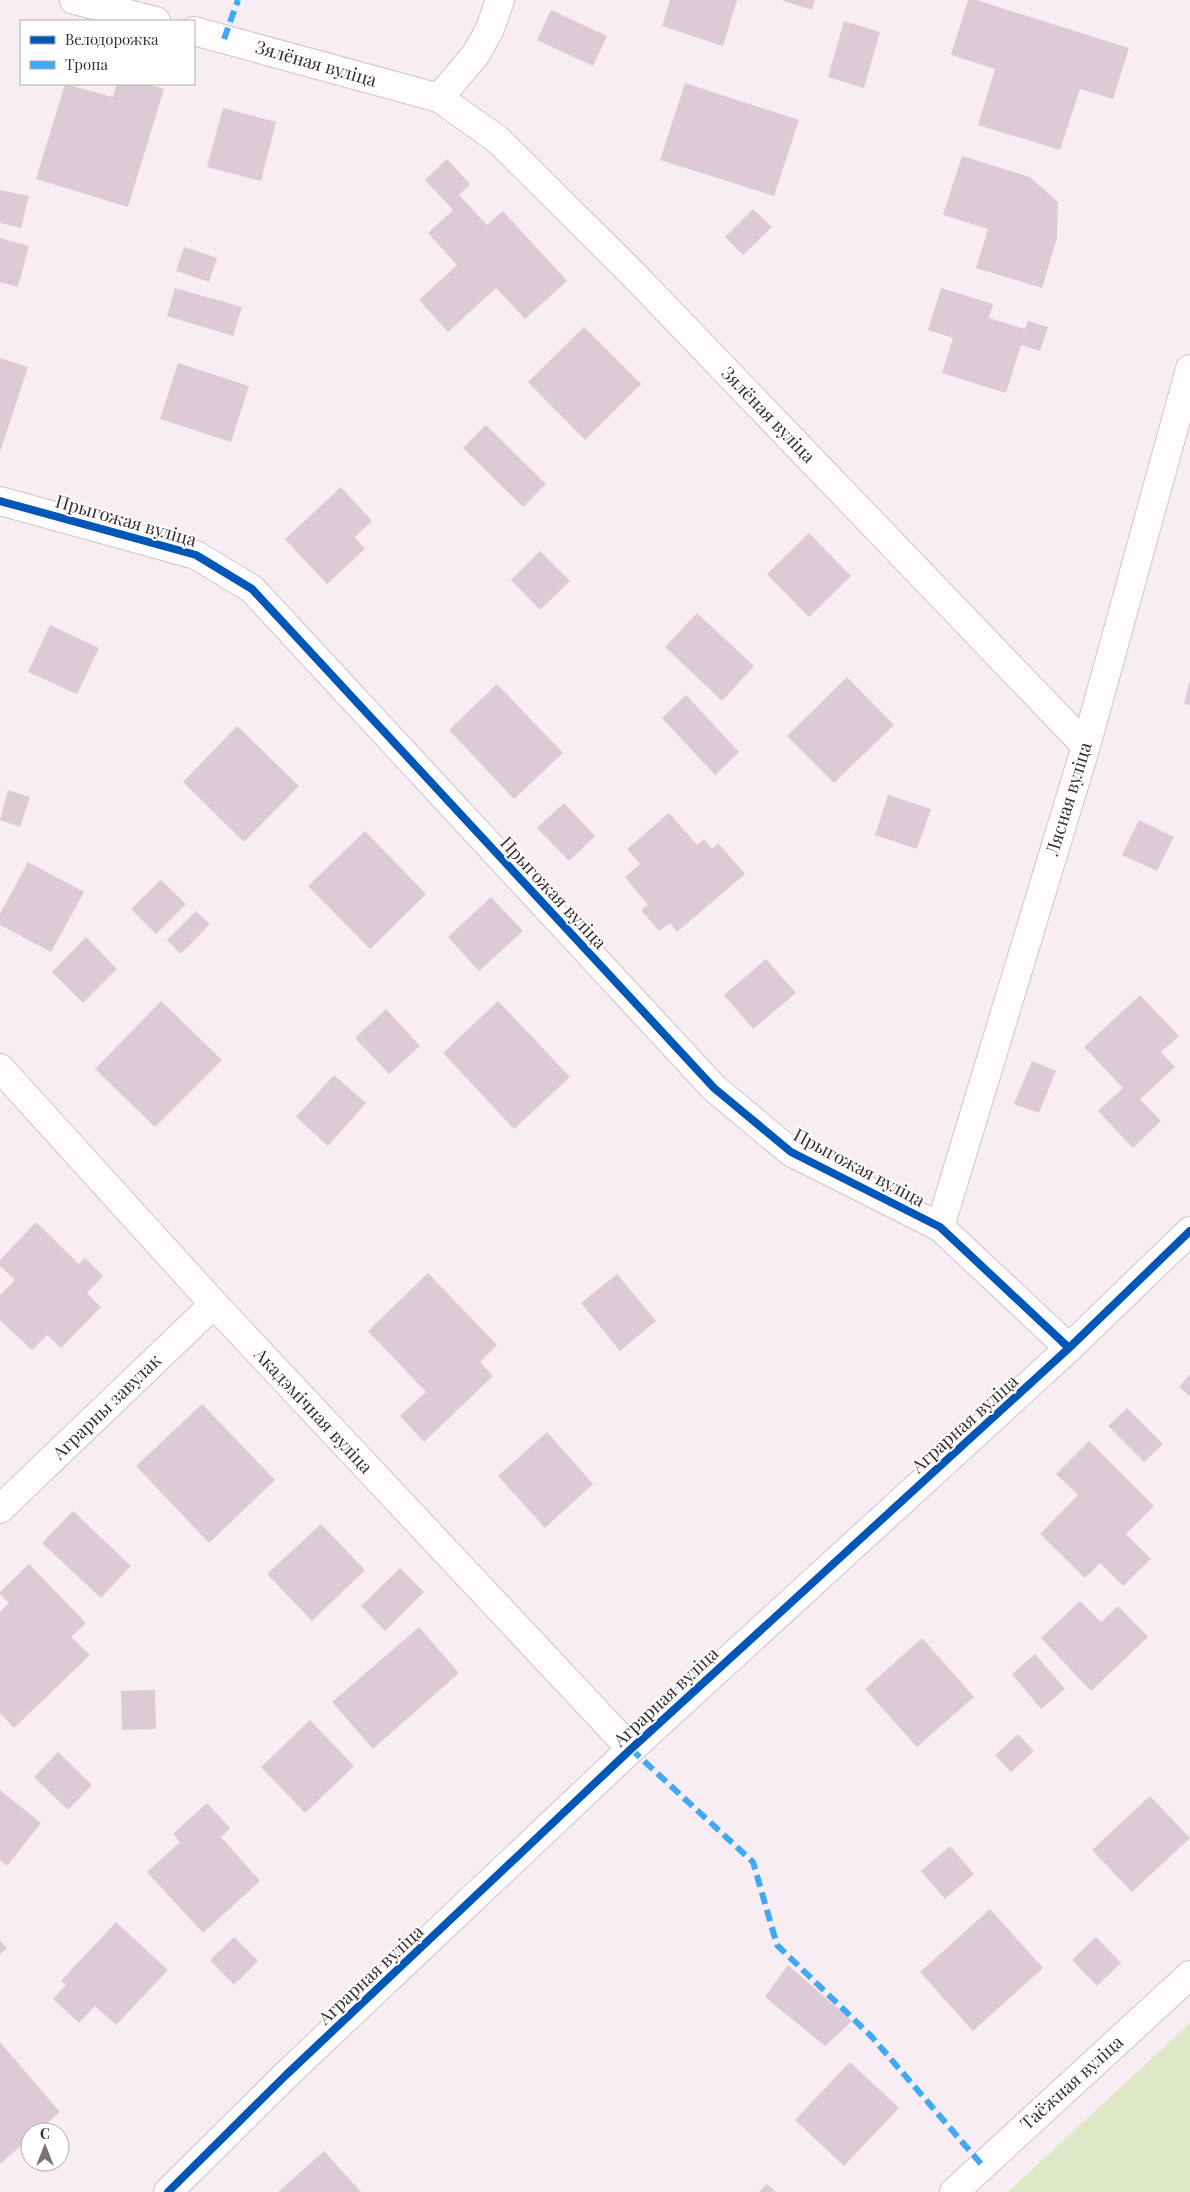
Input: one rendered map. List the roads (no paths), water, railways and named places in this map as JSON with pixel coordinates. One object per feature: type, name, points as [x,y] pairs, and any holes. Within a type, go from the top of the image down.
[{"type":"street","points":[[74,0],[152,20]]},
{"type":"street","points":[[439,98],[476,54],[490,29],[500,0]]},
{"type":"street","name":"Зялёная вуліца","points":[[195,31],[439,98],[497,139],[632,272],[1086,746]]},
{"type":"street","name":"Лясная вуліца","points":[[940,1227],[1086,746],[1190,369]]},
{"type":"street","name":"Прыгожая вуліца","points":[[0,501],[196,555],[252,589],[714,1088],[791,1152],[940,1227],[1070,1348]]},
{"type":"street","name":"Акадэмічная вуліца","points":[[0,1068],[214,1304],[631,1749]]},
{"type":"street","name":"Аграрная вуліца","points":[[168,2192],[292,2069],[631,1749],[1070,1348],[1190,1231]]},
{"type":"street","name":"Аграрны завулак","points":[[0,1509],[214,1304]]},
{"type":"street","name":"Таёжная вуліца","points":[[954,2192],[1190,1975]]}]
